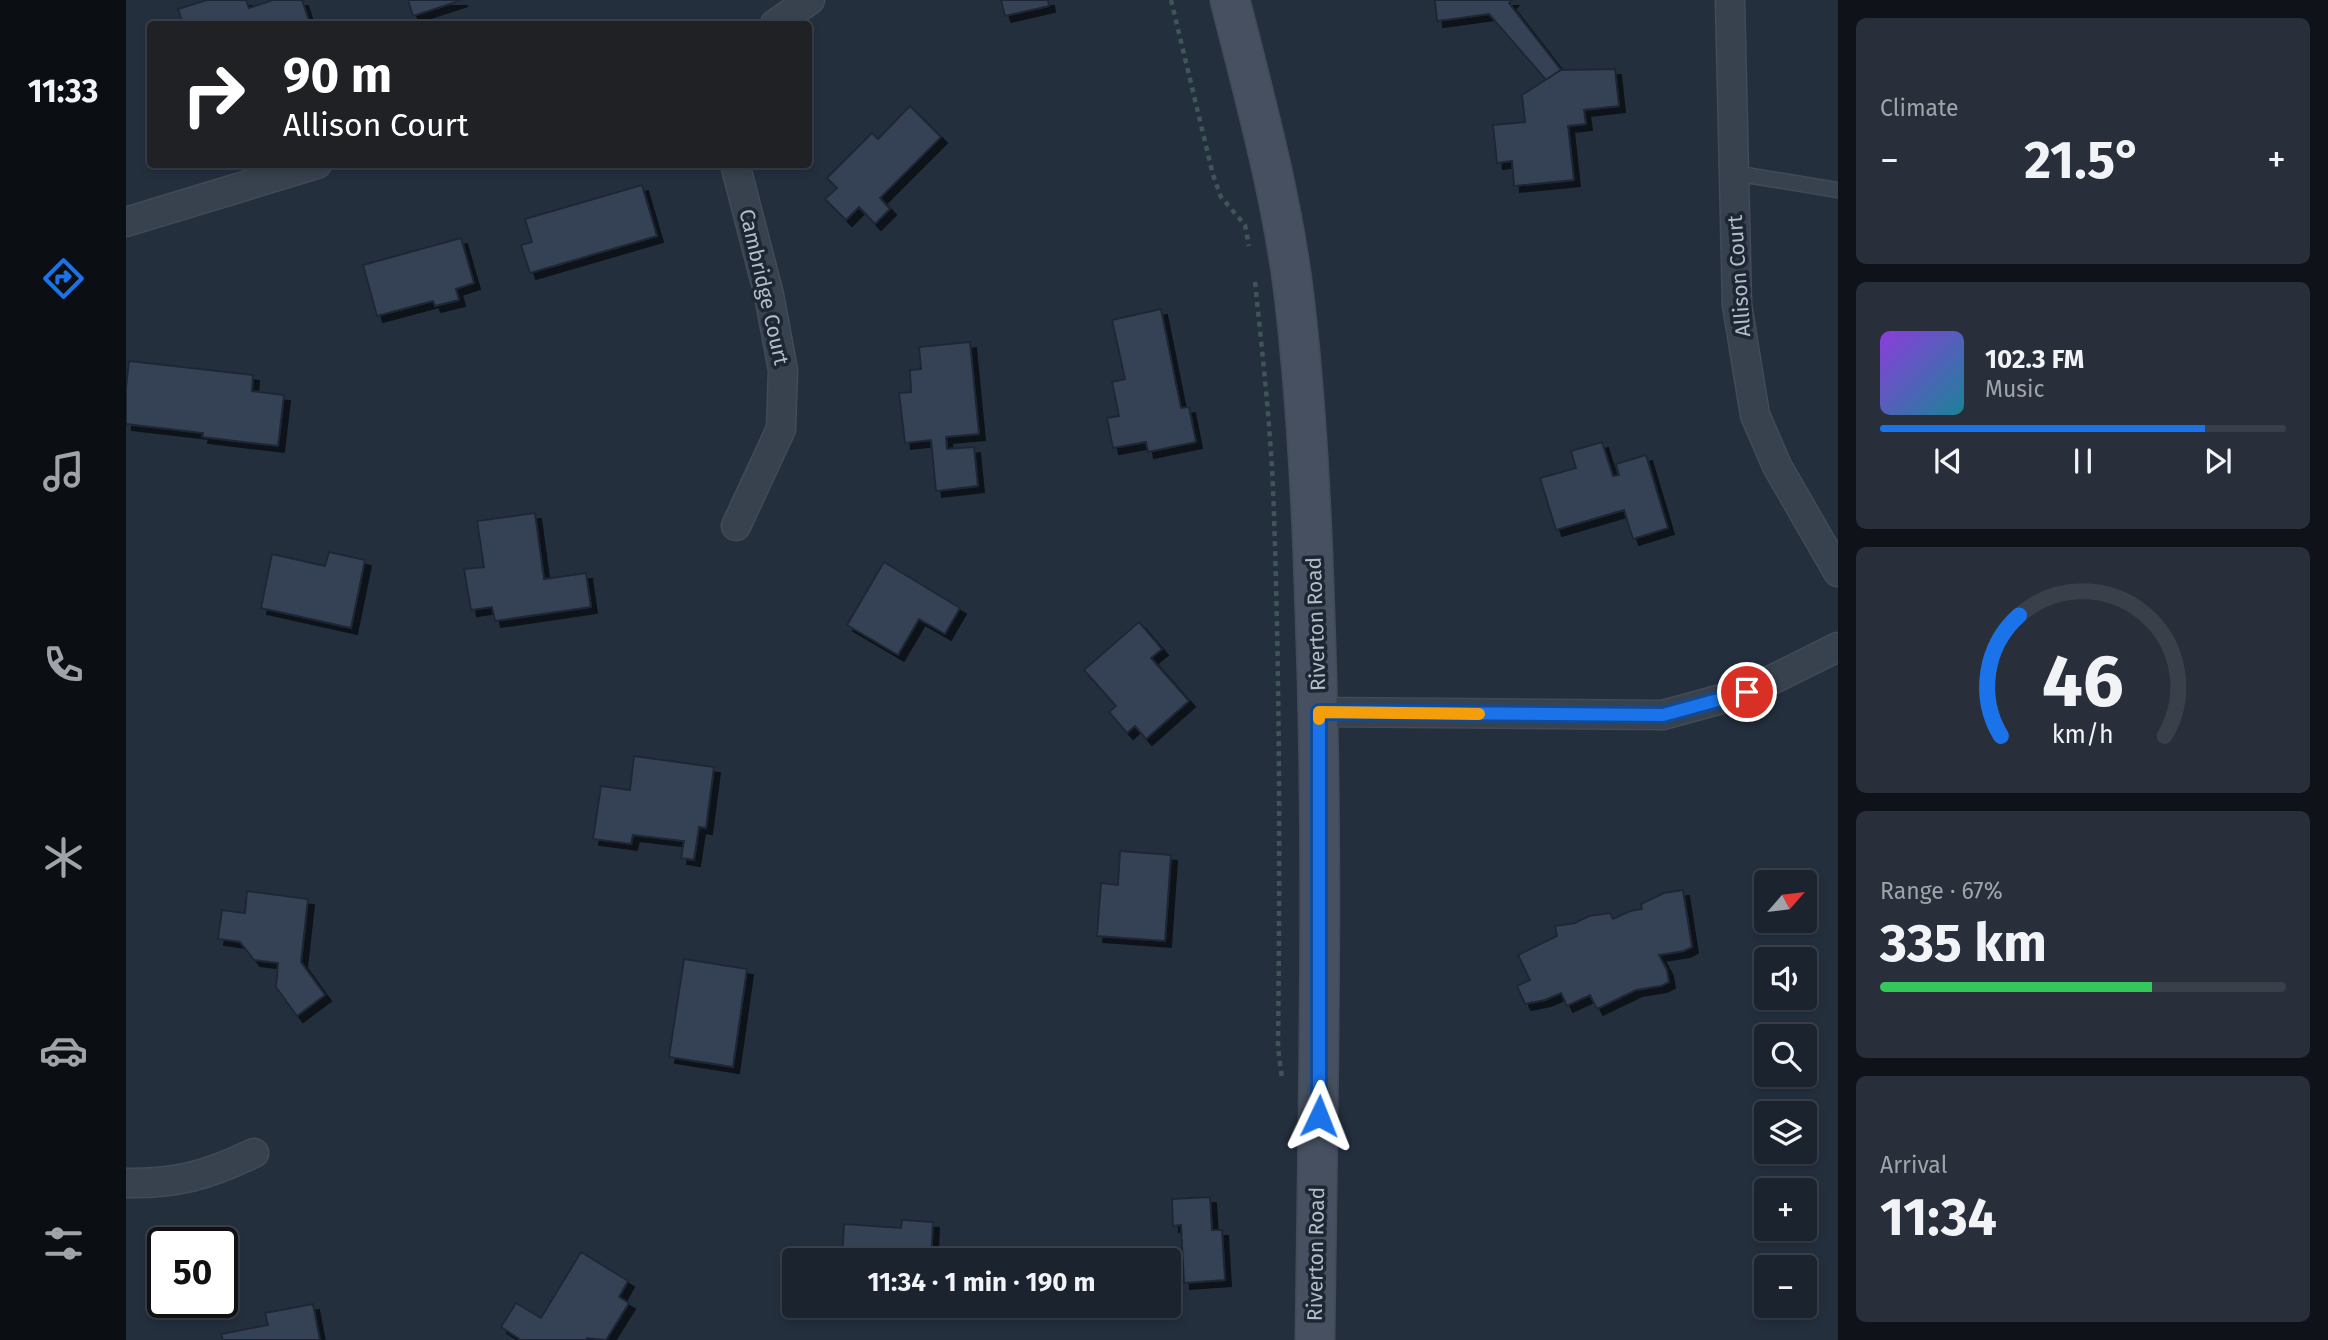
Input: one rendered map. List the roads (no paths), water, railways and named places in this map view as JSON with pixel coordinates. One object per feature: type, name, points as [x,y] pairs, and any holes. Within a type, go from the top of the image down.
[{"type":"main road","name":"Riverton Road","points":[[1230,0],[1280,210],[1295,301],[1310,452],[1319,712],[1320,1065],[1315,1340]]},
{"type":"street","points":[[779,21],[810,0]]},
{"type":"street","name":"Allison Court","points":[[1730,0],[1737,305],[1755,415],[1777,466],[1838,572]]},
{"type":"street","points":[[126,222],[304,168]]},
{"type":"street","name":"Cambridge Court","points":[[736,168],[769,295],[783,370],[781,429],[736,526]]},
{"type":"street","points":[[1319,712],[1663,715],[1747,692],[1838,647]]},
{"type":"street","points":[[126,1183],[174,1181],[205,1175],[254,1153]]},
{"type":"lane","points":[[1734,173],[1838,190]]}]
